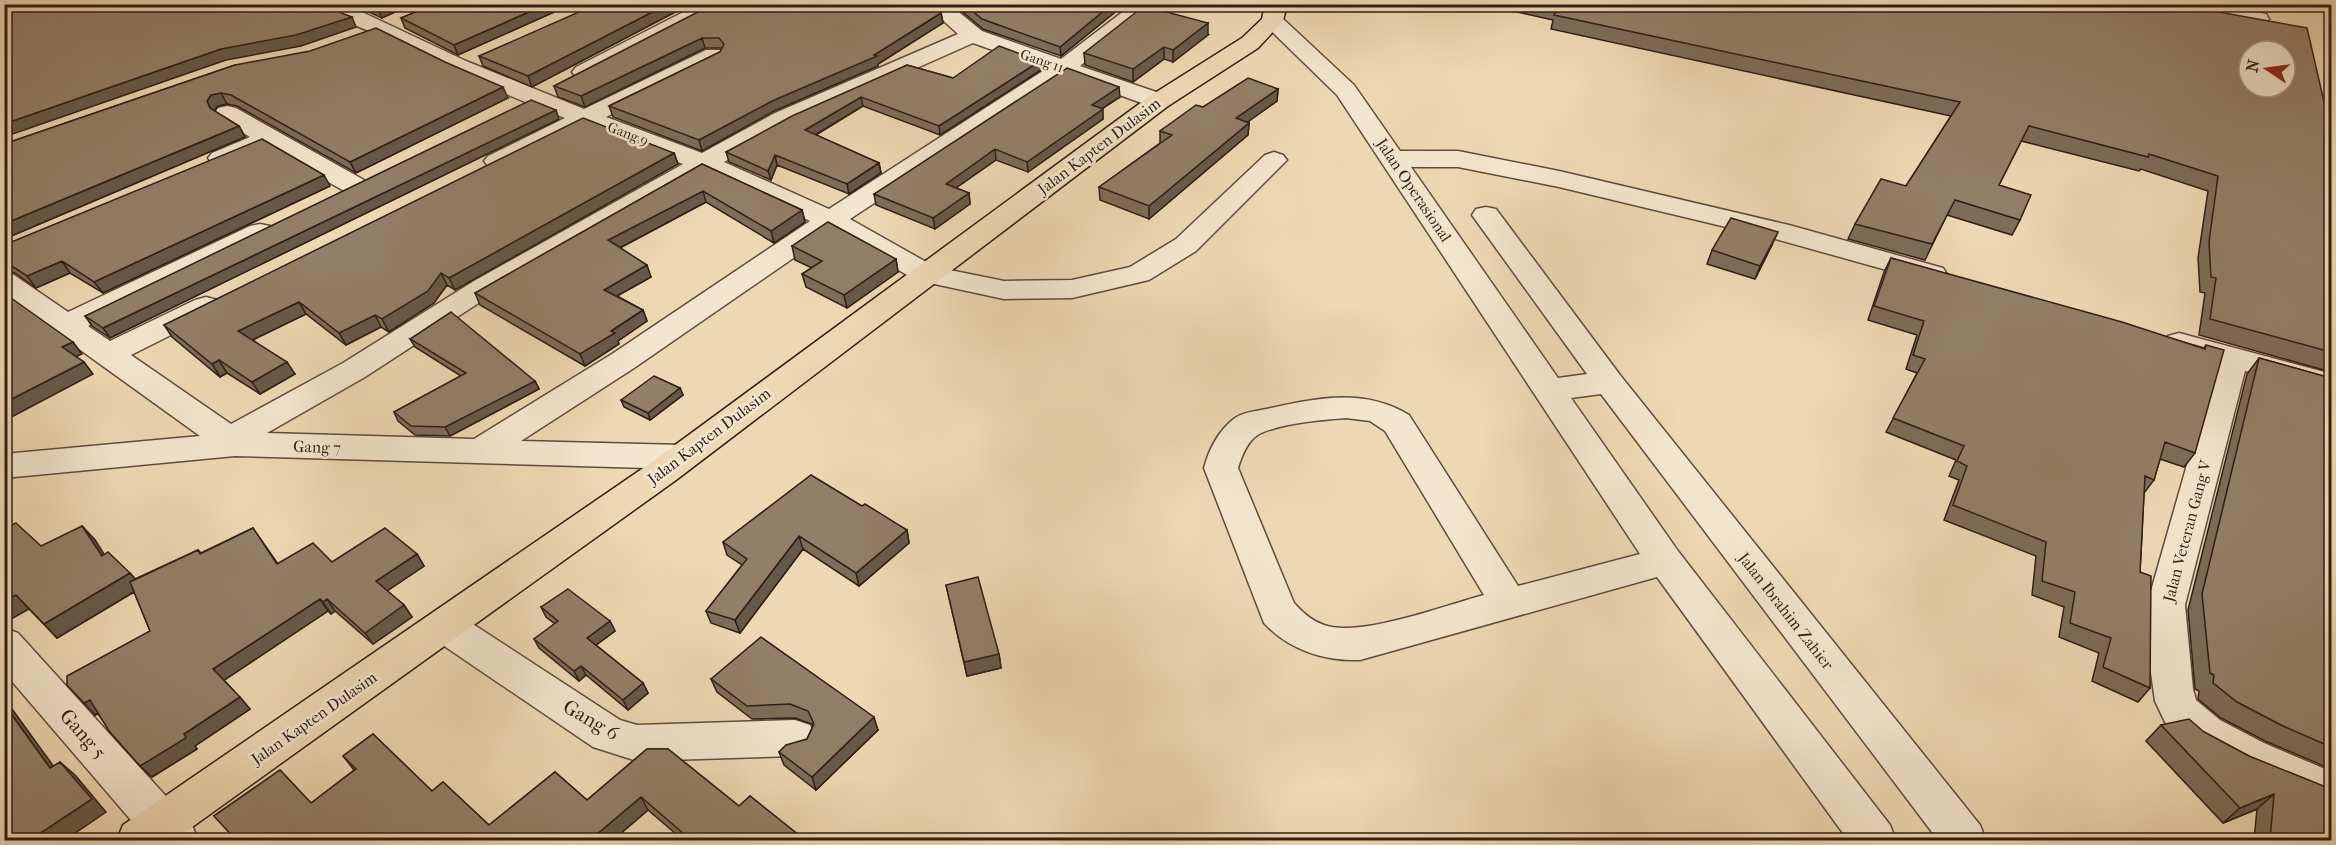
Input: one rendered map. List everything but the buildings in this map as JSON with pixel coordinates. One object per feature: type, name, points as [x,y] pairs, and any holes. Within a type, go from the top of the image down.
[{"type":"main road","name":"Jalan Kapten Dulasim","points":[[159,835],[445,626],[682,457],[1159,101],[1250,43],[1274,13]]},
{"type":"street","name":"Gang 9","points":[[325,4],[382,28],[458,66],[533,98],[704,163],[831,220],[926,274],[1004,290],[1072,289],[1139,274],[1186,245],[1274,160]]},
{"type":"street","points":[[501,115],[688,17],[719,4]]},
{"type":"street","name":"Gang 11","points":[[934,4],[973,35],[1159,101]]},
{"type":"street","points":[[480,451],[632,355],[831,220],[1062,68],[1147,4]]},
{"type":"street","points":[[2176,4],[2258,19]]},
{"type":"street","name":"Jalan Operasional","points":[[1274,13],[1346,90],[1548,390]]},
{"type":"street","points":[[350,39],[412,15]]},
{"type":"street","points":[[4,281],[232,442],[354,370],[484,286],[784,118],[973,35]]},
{"type":"street","points":[[458,66],[490,52]]},
{"type":"street","points":[[479,170],[714,55]]},
{"type":"street","points":[[227,113],[269,138],[365,182],[327,200]]},
{"type":"street","points":[[195,170],[269,138]]},
{"type":"street","points":[[1391,159],[1458,159],[1559,179],[1779,231],[1960,282]]},
{"type":"street","points":[[1486,215],[1609,382],[1548,390],[1665,561],[1874,840]]},
{"type":"street","points":[[66,325],[280,222]]},
{"type":"street","points":[[108,354],[225,297]]},
{"type":"street","points":[[2154,336],[2331,386]]},
{"type":"street","name":"Jalan Veteran Gang V","points":[[2233,358],[2166,605],[2165,632],[2179,709],[2200,732],[2331,792]]},
{"type":"street","name":"Jalan Ibrahim Zahier","points":[[1609,382],[1964,840]]},
{"type":"street","points":[[1509,604],[1397,423],[1385,413],[1349,405],[1250,424],[1236,434],[1225,452],[1221,468],[1278,612],[1289,626],[1308,637],[1340,646],[1360,644],[1509,604],[1665,561]]},
{"type":"street","name":"Gang 7","points":[[4,466],[232,442],[682,457]]},
{"type":"street","name":"Gang 6","points":[[445,626],[608,734],[637,743],[795,738]]},
{"type":"street","name":"Gang 5","points":[[4,644],[159,835]]}]
